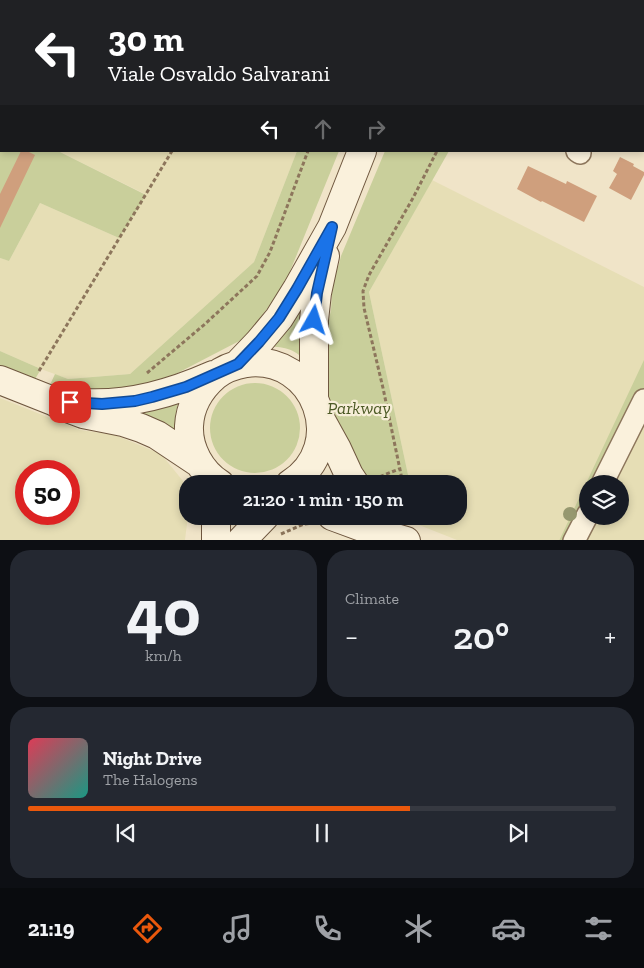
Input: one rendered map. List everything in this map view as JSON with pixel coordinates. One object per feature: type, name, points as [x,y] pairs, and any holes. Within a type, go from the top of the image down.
[{"type":"main road","points":[[208,475],[194,451],[190,439],[189,426],[195,402],[201,390],[209,381],[259,342],[279,318],[332,227],[362,152]]},
{"type":"main road","points":[[300,475],[308,468],[316,453],[321,437],[317,409],[314,320],[317,293],[332,227]]},
{"type":"main road","points":[[53,401],[102,404],[135,401],[186,387],[228,368],[256,362],[274,364],[290,372],[304,383],[350,475]]},
{"type":"main road","points":[[0,380],[83,414],[123,422],[157,435],[208,475]]},
{"type":"main road","points":[[216,525],[216,540]]},
{"type":"main road","points":[[348,525],[406,540]]},
{"type":"main road","points":[[397,525],[417,540]]},
{"type":"main road","points":[[241,540],[272,526]]},
{"type":"street","points":[[606,475],[644,400]]},
{"type":"street","points":[[574,540],[582,525]]},
{"type":"path","points":[[37,375],[171,152]]},
{"type":"path","points":[[147,373],[205,324],[257,276],[270,252],[308,152]]},
{"type":"path","points":[[401,475],[364,308],[363,291],[368,275],[413,198],[436,152]]},
{"type":"path","points":[[382,475],[399,468]]},
{"type":"path","points":[[272,526],[284,532],[302,525]]},
{"type":"shaded area","points":[[60,152],[297,152],[254,262],[130,374],[68,379],[0,351],[0,258],[9,261],[40,203],[119,238],[145,194]]},
{"type":"shaded area","points":[[432,180],[644,287],[644,540],[457,540],[419,525],[467,525],[467,475],[408,475],[369,292]]},
{"type":"shaded area","points":[[0,398],[80,430],[115,435],[161,454],[179,476],[179,525],[187,525],[185,540],[0,540]]},
{"type":"green space","points":[[0,152],[60,152],[146,195],[119,238],[40,203],[9,261],[0,258]]},
{"type":"green space","points":[[297,152],[339,152],[284,286],[245,338],[168,378],[129,393],[99,393],[49,387],[55,374],[68,379],[130,374],[254,262]]},
{"type":"green space","name":"Parkway","points":[[385,152],[448,152],[369,292],[408,475],[358,475],[324,415],[324,348],[331,309],[333,280]]},
{"type":"green space","points":[[307,293],[304,361],[297,353],[283,348],[267,346]]},
{"type":"green space","points":[[0,351],[41,369],[28,391],[0,379]]},
{"type":"green space","points":[[644,360],[644,400],[606,475],[590,475]]},
{"type":"green space","points":[[255,383],[272,387],[287,396],[296,411],[300,428],[296,445],[287,460],[272,469],[255,473],[238,469],[223,460],[214,445],[210,428],[214,411],[223,396],[238,387]]},
{"type":"green space","points":[[180,397],[175,417],[176,438],[136,418],[137,411]]},
{"type":"green space","points":[[579,498],[579,525],[582,525],[574,540],[559,540]]},
{"type":"building","points":[[21,152],[29,152],[35,155],[0,228],[0,194]]},
{"type":"building","points":[[620,157],[644,172],[631,200],[609,188],[617,174],[613,171]]},
{"type":"building","points":[[528,166],[566,184],[567,181],[597,196],[584,222],[517,189]]},
{"type":"route","points":[[70,402],[102,404],[135,401],[186,387],[238,364],[279,318],[332,227],[317,293],[314,320]]}]
